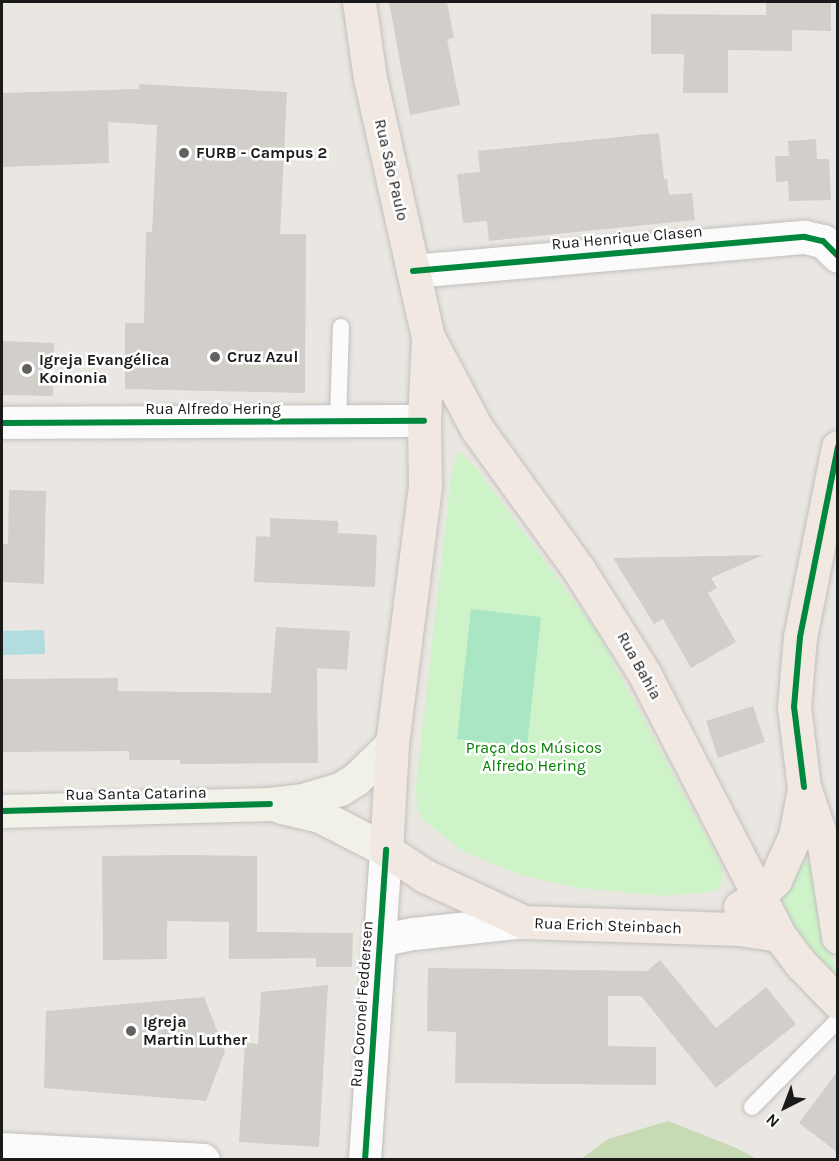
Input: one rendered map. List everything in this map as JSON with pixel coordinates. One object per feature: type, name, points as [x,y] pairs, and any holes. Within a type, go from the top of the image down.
[{"type":"main road","name":"Rua São Paulo","points":[[359,2],[370,78],[428,337]]},
{"type":"main road","name":"Rua Coronel Feddersen","points":[[386,850],[392,744],[425,486],[424,421],[428,337]]},
{"type":"main road","name":"Rua Bahia","points":[[428,337],[477,429],[579,570],[644,673],[757,897],[779,935],[802,965],[837,1002]]},
{"type":"main road","points":[[837,447],[800,637],[794,707],[804,788],[824,844],[837,937]]},
{"type":"main road","name":"Rua Santa Catarina","points":[[2,811],[270,804],[302,800],[340,789],[356,779],[392,744]]},
{"type":"main road","name":"Rua Erich Steinbach","points":[[691,929],[733,912],[757,897],[775,880],[795,836],[804,788]]},
{"type":"main road","name":"Rua Santa Catarina","points":[[270,804],[320,816],[386,850]]},
{"type":"main road","name":"Rua Erich Steinbach","points":[[386,850],[426,876],[524,922],[739,929],[779,935]]},
{"type":"street","name":"Rua Henrique Clasen","points":[[413,271],[806,237],[823,241],[837,256]]},
{"type":"street","name":"Rua Alfredo Hering","points":[[2,423],[424,421]]},
{"type":"street","name":"Rua Coronel Feddersen","points":[[366,1160],[386,850]]},
{"type":"street","name":"Rua Erich Steinbach","points":[[380,941],[414,934],[524,922]]},
{"type":"street","points":[[2,1149],[204,1160]]},
{"type":"lane","points":[[338,421],[341,327]]},
{"type":"lane","points":[[752,1107],[837,1020]]},
{"type":"green space","name":"Praça dos Músicos Alfredo Hering","points":[[461,453],[475,466],[597,632],[722,866],[723,880],[716,891],[666,896],[579,888],[523,876],[464,852],[425,822],[417,808],[416,786],[452,468],[457,454]]},
{"type":"green space","points":[[471,609],[541,617],[527,747],[457,739]]},
{"type":"green space","points":[[802,860],[818,867],[826,930],[837,979],[807,954],[780,900]]},
{"type":"green space","points":[[668,1121],[734,1147],[757,1159],[581,1159],[608,1139]]},
{"type":"water","points":[[44,630],[45,654],[2,655],[2,631]]},
{"type":"building","points":[[389,2],[447,2],[454,38],[447,39],[460,105],[410,115]]},
{"type":"building","points":[[766,2],[831,2],[831,31],[792,30],[792,51],[728,50],[728,93],[683,93],[684,54],[651,54],[651,14],[766,15]]},
{"type":"building","points":[[139,84],[287,92],[280,234],[306,234],[305,393],[125,389],[125,323],[144,323],[146,232],[152,232],[157,125],[108,122],[109,163],[2,167],[2,93],[139,89]]},
{"type":"building","points":[[659,133],[664,179],[667,179],[669,195],[692,193],[695,220],[489,241],[487,221],[463,223],[457,174],[480,172],[478,151]]},
{"type":"building","points":[[816,139],[817,159],[829,159],[831,200],[789,201],[788,181],[776,182],[775,156],[789,156],[788,141]]},
{"type":"building","name":"Igreja Evangélica Koinonia","points":[[2,341],[54,343],[53,396],[2,395]]},
{"type":"building","points":[[9,490],[46,491],[44,584],[2,582],[2,544],[8,544]]},
{"type":"building","points":[[270,518],[338,521],[338,533],[377,535],[375,587],[254,582],[256,536],[270,537]]},
{"type":"building","points":[[763,555],[711,578],[717,588],[708,593],[736,642],[691,668],[663,619],[654,624],[613,558]]},
{"type":"building","points":[[276,627],[350,631],[347,670],[317,668],[318,763],[180,764],[180,760],[129,760],[129,751],[2,752],[2,679],[118,678],[118,691],[271,693]]},
{"type":"building","points":[[753,706],[765,742],[718,758],[706,721]]},
{"type":"building","points":[[102,856],[257,856],[257,932],[353,933],[352,967],[316,967],[316,958],[229,959],[229,922],[167,921],[167,959],[103,960]]},
{"type":"building","points":[[660,960],[716,1028],[766,987],[796,1024],[716,1088],[641,996],[608,996],[608,1046],[656,1047],[656,1085],[455,1083],[456,1032],[427,1031],[428,968],[647,971]]},
{"type":"building","points":[[328,985],[319,1147],[239,1142],[245,1043],[258,1044],[261,992]]},
{"type":"building","name":"Igreja Martin Luther","points":[[204,997],[225,1051],[206,1101],[44,1088],[46,1011]]},
{"type":"building","points":[[837,1072],[837,1152],[799,1123]]},
{"type":"cycle path","points":[[413,271],[805,237],[823,241],[838,256]]},
{"type":"cycle path","points":[[2,423],[424,421]]},
{"type":"cycle path","points":[[804,787],[794,707],[800,637],[838,447]]},
{"type":"cycle path","points":[[2,811],[270,804]]},
{"type":"cycle path","points":[[365,1160],[386,850]]},
{"type":"place","name":"FURB - Campus 2","points":[[184,153]]},
{"type":"place","name":"Cruz Azul","points":[[215,357]]},
{"type":"place","name":"Igreja Evangélica Koinonia","points":[[27,369]]},
{"type":"place","name":"Igreja Martin Luther","points":[[131,1031]]}]
